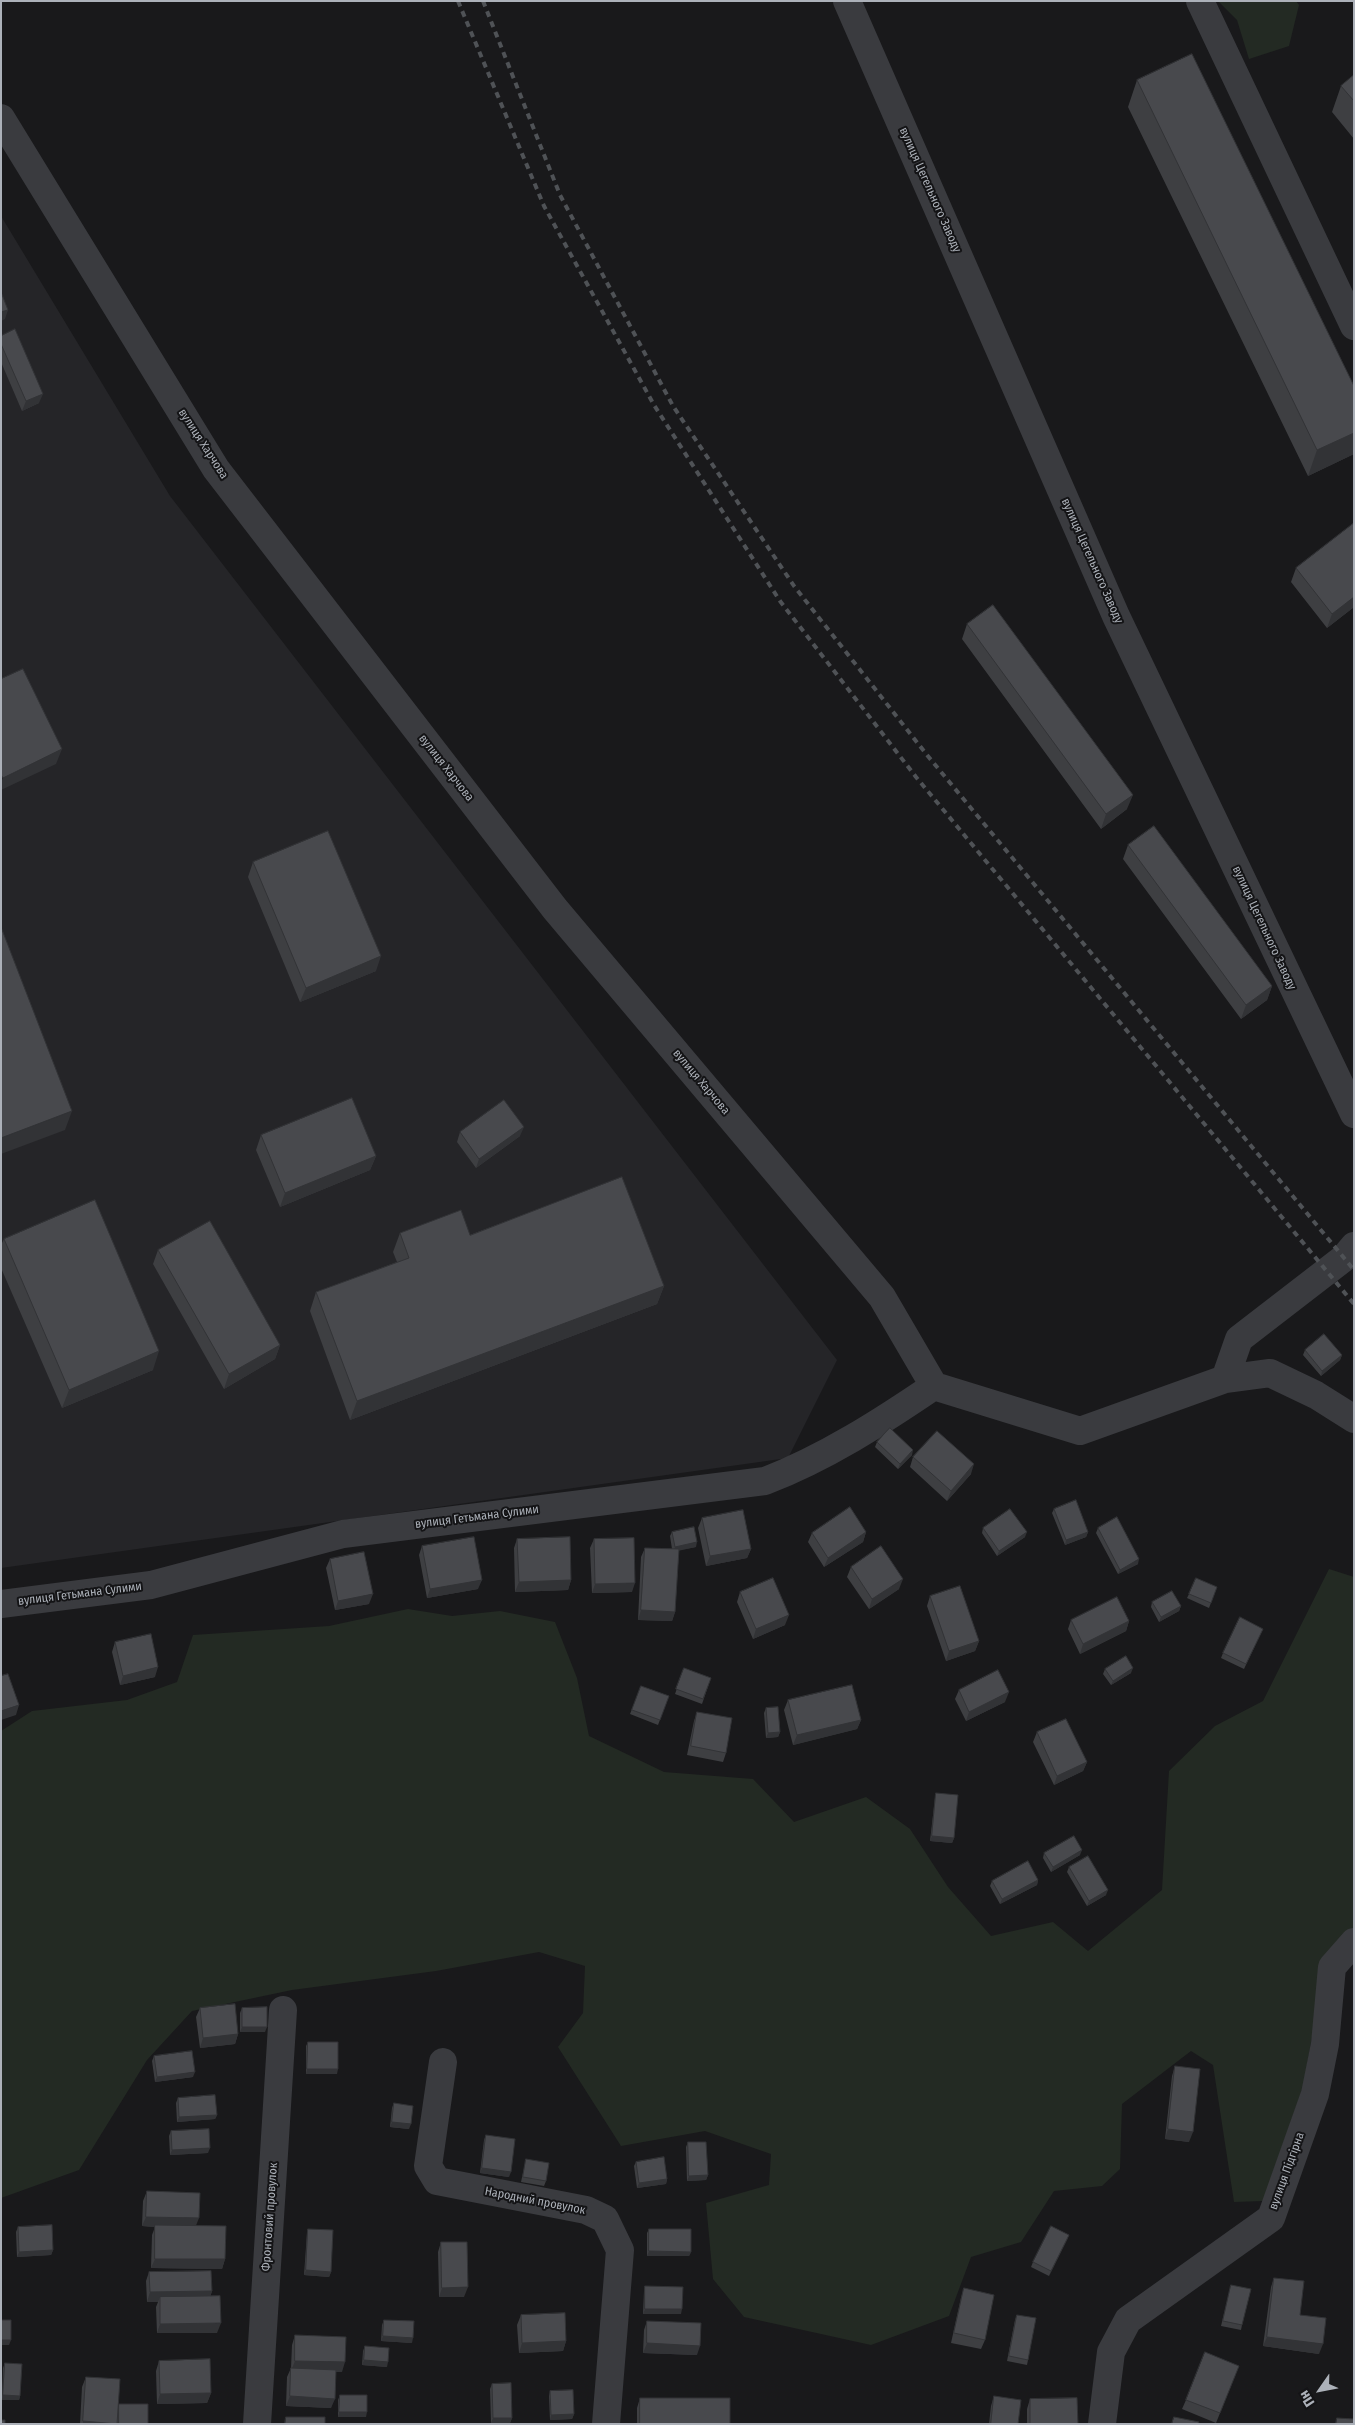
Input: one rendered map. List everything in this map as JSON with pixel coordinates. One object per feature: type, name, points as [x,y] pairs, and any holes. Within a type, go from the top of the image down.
[{"type":"street","name":"вулиця Цегельного Заводу","points":[[847,1],[1116,616],[1354,1114]]},
{"type":"street","points":[[1200,1],[1354,326]]},
{"type":"street","name":"вулиця Харчова","points":[[1,118],[216,469],[555,909],[882,1297],[934,1386]]},
{"type":"street","points":[[1225,1379],[1239,1339],[1344,1258],[1354,1246]]},
{"type":"street","points":[[934,1386],[1080,1431],[1225,1379],[1270,1373],[1316,1395],[1354,1419]]},
{"type":"street","name":"вулиця Гетьмана Сулими","points":[[1,1604],[151,1585],[343,1534],[765,1481],[794,1470],[895,1413],[934,1386]]},
{"type":"street","name":"вулиця Підгірна","points":[[1102,2424],[1111,2352],[1128,2320],[1270,2218],[1315,2094],[1325,2044],[1332,1967],[1354,1942]]},
{"type":"street","name":"Фронтовий провулок","points":[[257,2424],[283,2010]]},
{"type":"street","name":"Народний провулок","points":[[443,2062],[428,2166],[437,2181],[586,2210],[605,2219],[620,2250],[606,2424]]},
{"type":"shaded area","points":[[1218,1],[1296,1],[1299,5],[1289,46],[1249,59],[1237,20]]},
{"type":"shaded area","points":[[1,216],[170,496],[837,1360],[788,1458],[1,1568]]},
{"type":"shaded area","points":[[1329,1569],[1354,1577],[1354,1928],[1326,1959],[1303,2087],[1263,2201],[1234,2202],[1213,2065],[1191,2051],[1122,2104],[1120,2169],[1102,2186],[1054,2191],[1021,2242],[971,2257],[949,2316],[871,2345],[744,2317],[713,2279],[706,2203],[769,2185],[771,2154],[705,2131],[621,2146],[558,2047],[583,2013],[585,1966],[539,1952],[436,1971],[292,1990],[192,2011],[147,2060],[79,2170],[1,2198],[1,1731],[32,1711],[127,1700],[177,1682],[193,1635],[329,1626],[408,1609],[452,1616],[500,1611],[555,1622],[577,1678],[589,1736],[664,1772],[753,1779],[794,1822],[866,1797],[910,1829],[948,1887],[991,1936],[1053,1922],[1088,1951],[1162,1890],[1169,1771],[1215,1726],[1263,1701]]},
{"type":"building","points":[[1192,54],[1354,386],[1354,433],[1317,450],[1137,80]]},
{"type":"building","points":[[1354,75],[1354,101],[1341,86]]},
{"type":"building","points":[[1,292],[8,310],[1,312]]},
{"type":"building","points":[[15,329],[43,394],[26,401],[1,344],[1,336]]},
{"type":"building","points":[[1354,523],[1354,597],[1332,614],[1296,568]]},
{"type":"building","points":[[993,605],[1133,795],[1106,814],[967,624]]},
{"type":"building","points":[[23,669],[62,749],[3,778],[1,775],[1,679]]},
{"type":"building","points":[[1154,826],[1272,986],[1246,1005],[1128,845]]},
{"type":"building","points":[[328,831],[381,956],[306,988],[253,862]]},
{"type":"building","points":[[1,927],[72,1111],[1,1138]]},
{"type":"building","points":[[352,1098],[376,1156],[285,1193],[261,1135]]},
{"type":"building","points":[[504,1100],[524,1127],[479,1159],[460,1132]]},
{"type":"building","points":[[622,1177],[664,1286],[357,1401],[316,1292],[409,1258],[400,1233],[461,1210],[470,1235]]},
{"type":"building","points":[[95,1200],[159,1351],[69,1390],[4,1239]]},
{"type":"building","points":[[210,1221],[280,1345],[229,1374],[158,1250]]},
{"type":"building","points":[[1324,1334],[1342,1355],[1322,1371],[1305,1350]]},
{"type":"building","points":[[890,1428],[913,1450],[900,1464],[877,1442]]},
{"type":"building","points":[[937,1431],[974,1464],[951,1491],[913,1457]]},
{"type":"building","points":[[1076,1500],[1088,1532],[1066,1540],[1054,1509]]},
{"type":"building","points":[[850,1507],[866,1532],[828,1558],[812,1533]]},
{"type":"building","points":[[1010,1509],[1027,1532],[999,1551],[983,1528]]},
{"type":"building","points":[[743,1510],[751,1549],[710,1556],[702,1518]]},
{"type":"building","points":[[1117,1517],[1139,1559],[1120,1570],[1098,1528]]},
{"type":"building","points":[[694,1527],[697,1542],[675,1547],[672,1532]]},
{"type":"building","points":[[474,1537],[482,1580],[430,1589],[422,1546]]},
{"type":"building","points":[[570,1537],[571,1580],[519,1582],[517,1539]]},
{"type":"building","points":[[634,1538],[635,1583],[595,1584],[594,1539]]},
{"type":"building","points":[[881,1546],[903,1579],[872,1599],[851,1567]]},
{"type":"building","points":[[645,1548],[679,1549],[675,1612],[641,1610]]},
{"type":"building","points":[[364,1552],[373,1594],[338,1601],[330,1559]]},
{"type":"building","points":[[773,1578],[789,1615],[756,1629],[740,1592]]},
{"type":"building","points":[[1196,1578],[1217,1587],[1211,1603],[1189,1594]]},
{"type":"building","points":[[960,1586],[979,1641],[949,1651],[930,1596]]},
{"type":"building","points":[[1172,1591],[1181,1606],[1161,1617],[1152,1602]]},
{"type":"building","points":[[1117,1597],[1129,1621],[1083,1644],[1071,1620]]},
{"type":"building","points":[[1240,1617],[1263,1629],[1246,1664],[1223,1653]]},
{"type":"building","points":[[151,1634],[158,1667],[123,1676],[115,1642]]},
{"type":"building","points":[[1126,1656],[1133,1668],[1113,1681],[1105,1669]]},
{"type":"building","points":[[684,1668],[711,1678],[703,1699],[676,1689]]},
{"type":"building","points":[[998,1670],[1009,1692],[969,1712],[959,1690]]},
{"type":"building","points":[[8,1674],[19,1705],[1,1711],[1,1676]]},
{"type":"building","points":[[852,1685],[861,1720],[797,1735],[788,1700]]},
{"type":"building","points":[[641,1686],[669,1696],[660,1720],[632,1710]]},
{"type":"building","points":[[778,1707],[780,1732],[768,1733],[766,1708]]},
{"type":"building","points":[[697,1712],[732,1718],[726,1753],[691,1746]]},
{"type":"building","points":[[1066,1719],[1087,1762],[1057,1776],[1037,1732]]},
{"type":"building","points":[[936,1793],[958,1795],[954,1838],[932,1836]]},
{"type":"building","points":[[1074,1836],[1082,1850],[1053,1867],[1044,1853]]},
{"type":"building","points":[[1088,1856],[1108,1890],[1089,1901],[1069,1867]]},
{"type":"building","points":[[1028,1861],[1038,1880],[1002,1899],[992,1881]]},
{"type":"building","points":[[235,2004],[238,2034],[203,2038],[200,2008]]},
{"type":"building","points":[[267,2007],[267,2027],[242,2027],[242,2008]]},
{"type":"building","points":[[308,2042],[338,2042],[338,2069],[307,2069]]},
{"type":"building","points":[[192,2051],[195,2072],[157,2077],[154,2056]]},
{"type":"building","points":[[1175,2066],[1200,2069],[1193,2132],[1168,2129]]},
{"type":"building","points":[[215,2095],[217,2115],[179,2117],[178,2098]]},
{"type":"building","points":[[394,2103],[413,2106],[411,2124],[392,2122]]},
{"type":"building","points":[[209,2129],[210,2148],[172,2150],[171,2131]]},
{"type":"building","points":[[486,2135],[515,2139],[511,2172],[482,2168]]},
{"type":"building","points":[[688,2142],[706,2142],[708,2175],[689,2176]]},
{"type":"building","points":[[664,2157],[667,2179],[639,2183],[636,2162]]},
{"type":"building","points":[[526,2159],[549,2163],[546,2181],[523,2177]]},
{"type":"building","points":[[147,2191],[200,2193],[199,2218],[146,2217]]},
{"type":"building","points":[[52,2225],[53,2250],[19,2252],[18,2227]]},
{"type":"building","points":[[155,2225],[226,2226],[225,2259],[155,2259]]},
{"type":"building","points":[[1051,2226],[1069,2235],[1051,2271],[1033,2262]]},
{"type":"building","points":[[308,2229],[333,2230],[331,2272],[306,2270]]},
{"type":"building","points":[[649,2229],[691,2229],[691,2252],[649,2251]]},
{"type":"building","points":[[441,2242],[467,2242],[468,2287],[442,2288]]},
{"type":"building","points":[[211,2271],[212,2291],[150,2292],[149,2272]]},
{"type":"building","points":[[1274,2278],[1304,2281],[1300,2315],[1326,2318],[1323,2344],[1267,2337]]},
{"type":"building","points":[[1231,2285],[1251,2289],[1242,2325],[1223,2321]]},
{"type":"building","points":[[645,2286],[683,2287],[682,2309],[645,2309]]},
{"type":"building","points":[[964,2288],[994,2295],[985,2340],[954,2333]]},
{"type":"building","points":[[220,2296],[221,2323],[160,2324],[160,2297]]},
{"type":"building","points":[[565,2313],[566,2341],[522,2343],[521,2315]]},
{"type":"building","points":[[1017,2315],[1036,2318],[1028,2360],[1009,2356]]},
{"type":"building","points":[[1,2320],[11,2320],[11,2340],[1,2340]]},
{"type":"building","points":[[384,2320],[414,2321],[413,2338],[383,2336]]},
{"type":"building","points":[[647,2321],[701,2323],[700,2346],[647,2343]]},
{"type":"building","points":[[295,2335],[346,2337],[345,2362],[295,2361]]},
{"type":"building","points":[[365,2346],[389,2348],[388,2362],[364,2360]]},
{"type":"building","points":[[1205,2352],[1239,2366],[1220,2413],[1186,2400]]},
{"type":"building","points":[[210,2359],[211,2393],[160,2394],[159,2361]]},
{"type":"building","points":[[5,2363],[22,2364],[20,2396],[3,2395]]},
{"type":"building","points":[[291,2368],[336,2370],[335,2399],[290,2396]]},
{"type":"building","points":[[86,2377],[120,2379],[117,2424],[83,2421]]},
{"type":"building","points":[[511,2383],[512,2418],[493,2418],[492,2384]]},
{"type":"building","points":[[573,2390],[574,2414],[551,2415],[550,2391]]},
{"type":"building","points":[[340,2395],[367,2395],[367,2412],[339,2412]]},
{"type":"building","points":[[994,2396],[1021,2400],[1018,2424],[991,2424]]},
{"type":"building","points":[[640,2398],[730,2398],[730,2424],[640,2424]]},
{"type":"building","points":[[1077,2398],[1078,2424],[1030,2424],[1030,2399]]},
{"type":"building","points":[[119,2404],[148,2404],[148,2424],[119,2424]]},
{"type":"building","points":[[286,2417],[325,2417],[325,2424],[285,2424]]},
{"type":"building","points":[[1174,2417],[1199,2422],[1198,2424],[1172,2424]]},
{"type":"building","points":[[1337,2418],[1354,2419],[1354,2424],[1336,2424]]},
{"type":"building","points":[[1,2420],[5,2420],[5,2424],[1,2424]]},
{"type":"railway","points":[[458,1],[544,206],[654,405],[780,601],[916,777],[1354,1304]]},
{"type":"railway","points":[[483,1],[560,195],[673,406],[794,586],[927,755],[1354,1270]]}]
